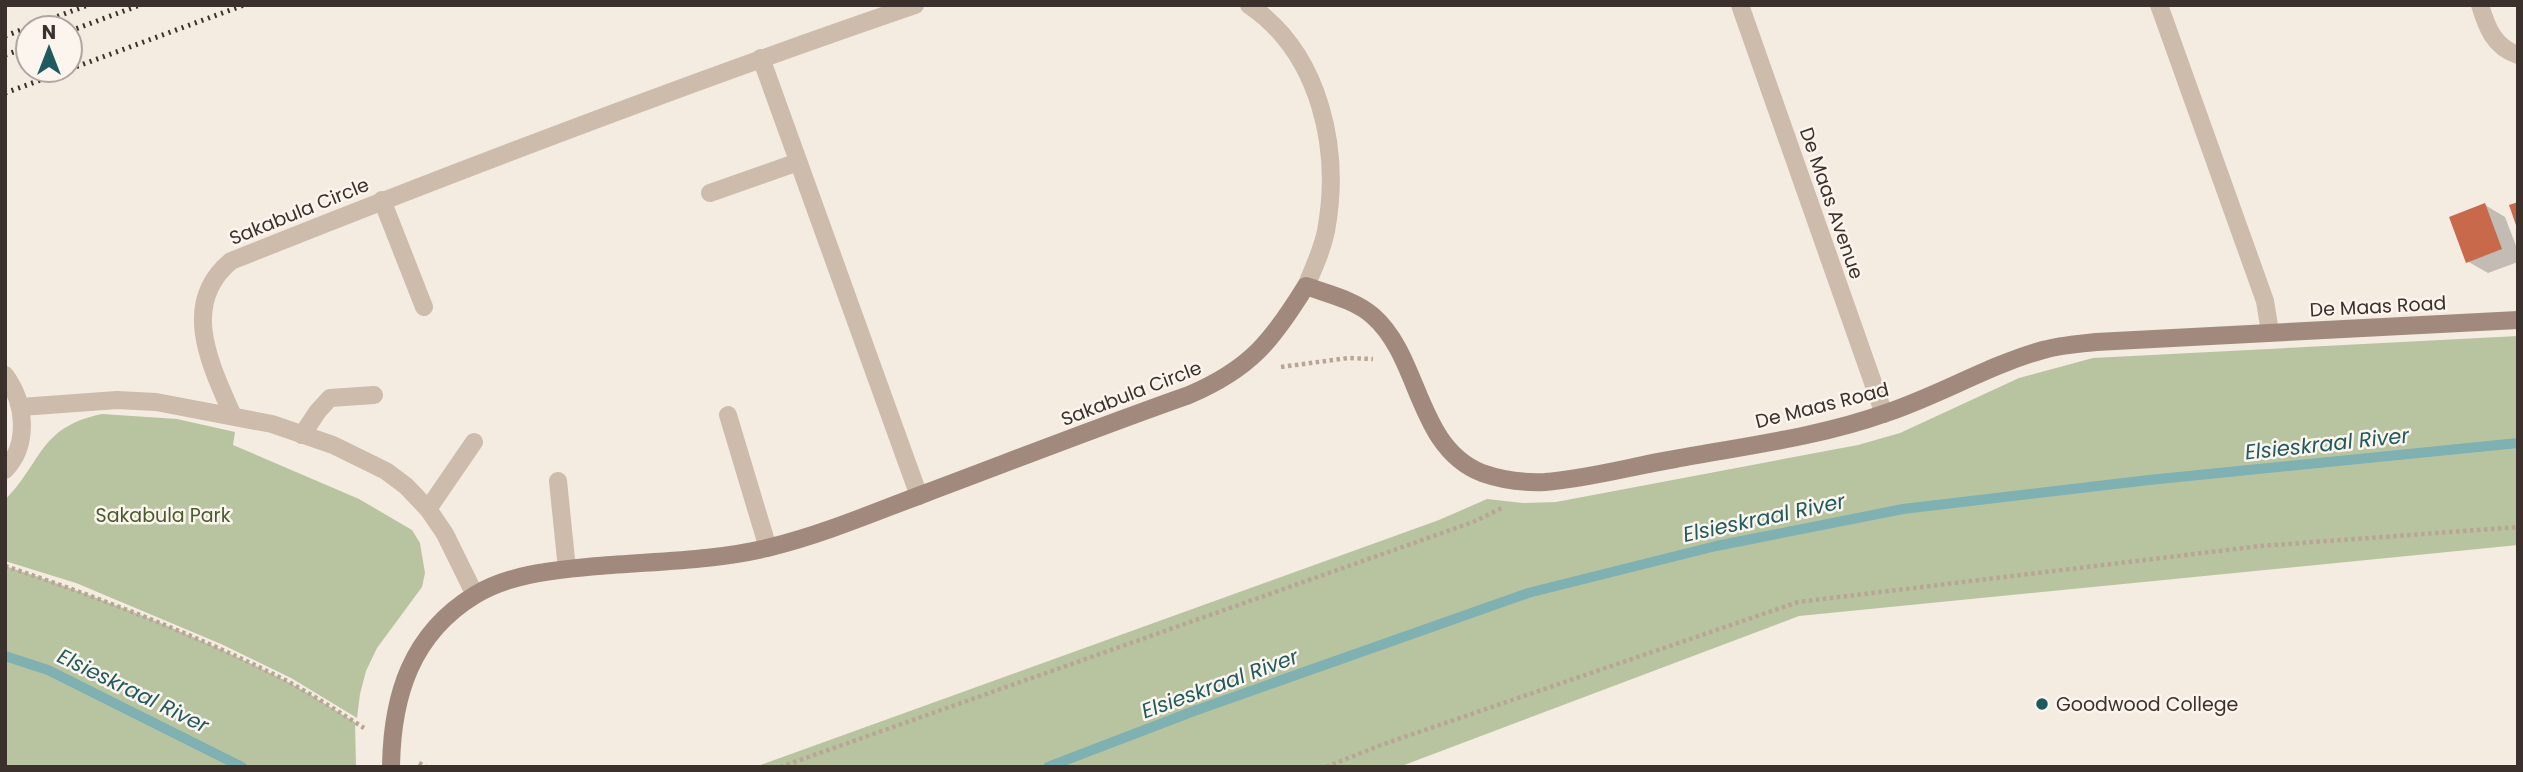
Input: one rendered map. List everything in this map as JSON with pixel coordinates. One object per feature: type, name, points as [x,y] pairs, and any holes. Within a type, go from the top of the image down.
[{"type":"street","name":"Sakabula Circle","points":[[233,416],[210,363],[202,316],[208,289],[219,271],[231,261],[761,58],[915,5]]},
{"type":"street","name":"Sakabula Circle","points":[[391,767],[391,745],[397,705],[411,663],[433,631],[475,595],[492,586],[526,576],[567,569],[715,556],[768,548],[820,533],[1189,395],[1227,377],[1270,340],[1306,286],[1326,233],[1331,163],[1325,120],[1309,76],[1284,37],[1249,5]]},
{"type":"street","name":"De Maas Avenue","points":[[1740,5],[1884,414]]},
{"type":"street","points":[[2159,5],[2265,301],[2270,332]]},
{"type":"street","points":[[2480,5],[2492,37],[2501,48],[2518,55]]},
{"type":"street","points":[[761,58],[919,496]]},
{"type":"street","points":[[710,193],[798,162]]},
{"type":"street","points":[[382,201],[424,307]]},
{"type":"street","name":"De Maas Road","points":[[1306,286],[1356,305],[1371,314],[1394,343],[1434,427],[1453,454],[1479,472],[1509,481],[1531,482],[1556,480],[1820,430],[1884,414],[1934,396],[2009,362],[2058,347],[2096,342],[2518,320]]},
{"type":"street","points":[[5,375],[14,387],[21,407],[22,437],[5,470]]},
{"type":"street","points":[[302,435],[330,398],[374,395]]},
{"type":"street","points":[[21,407],[117,400],[156,402],[272,424],[333,445],[386,471],[406,486],[428,509],[445,534],[475,595]]},
{"type":"street","points":[[728,415],[768,548]]},
{"type":"street","points":[[428,509],[474,442]]},
{"type":"street","points":[[558,481],[567,569]]},
{"type":"path","points":[[1277,368],[1348,358],[1374,359]]},
{"type":"path","points":[[780,767],[1473,522],[1506,506]]},
{"type":"path","points":[[1326,767],[1381,745],[1798,602],[2260,546],[2518,527]]},
{"type":"path","points":[[5,566],[74,589],[218,649],[288,682],[364,729]]},
{"type":"path","points":[[419,763],[426,767]]},
{"type":"green space","points":[[2518,336],[2518,545],[1799,616],[1399,767],[755,767],[1439,520],[1487,499],[1523,503],[1556,502],[1858,445],[1900,433],[2019,378],[2093,358]]},
{"type":"green space","name":"Sakabula Park","points":[[102,414],[177,419],[235,432],[233,445],[359,499],[412,530],[420,543],[425,573],[422,587],[377,648],[366,671],[357,718],[291,678],[221,644],[76,583],[5,561],[5,500],[54,437],[66,427]]},
{"type":"green space","points":[[5,566],[148,618],[218,648],[304,691],[355,722],[356,767],[5,767]]},
{"type":"building","points":[[2518,202],[2518,228],[2517,228],[2509,205]]},
{"type":"building","points":[[2485,203],[2502,249],[2466,263],[2449,217]]},
{"type":"waterway","name":"Elsieskraal River","points":[[1048,767],[1194,711],[1528,593],[1716,546],[1903,509],[2149,480],[2518,443]]},
{"type":"waterway","name":"Elsieskraal River","points":[[5,656],[48,670],[242,767]]},
{"type":"railway","points":[[5,36],[88,5]]},
{"type":"railway","points":[[84,26],[140,5]]},
{"type":"railway","points":[[84,64],[244,5]]},
{"type":"railway","points":[[5,55],[14,52]]},
{"type":"railway","points":[[5,93],[30,84]]},
{"type":"place","name":"Goodwood College","points":[[2042,704]]}]
